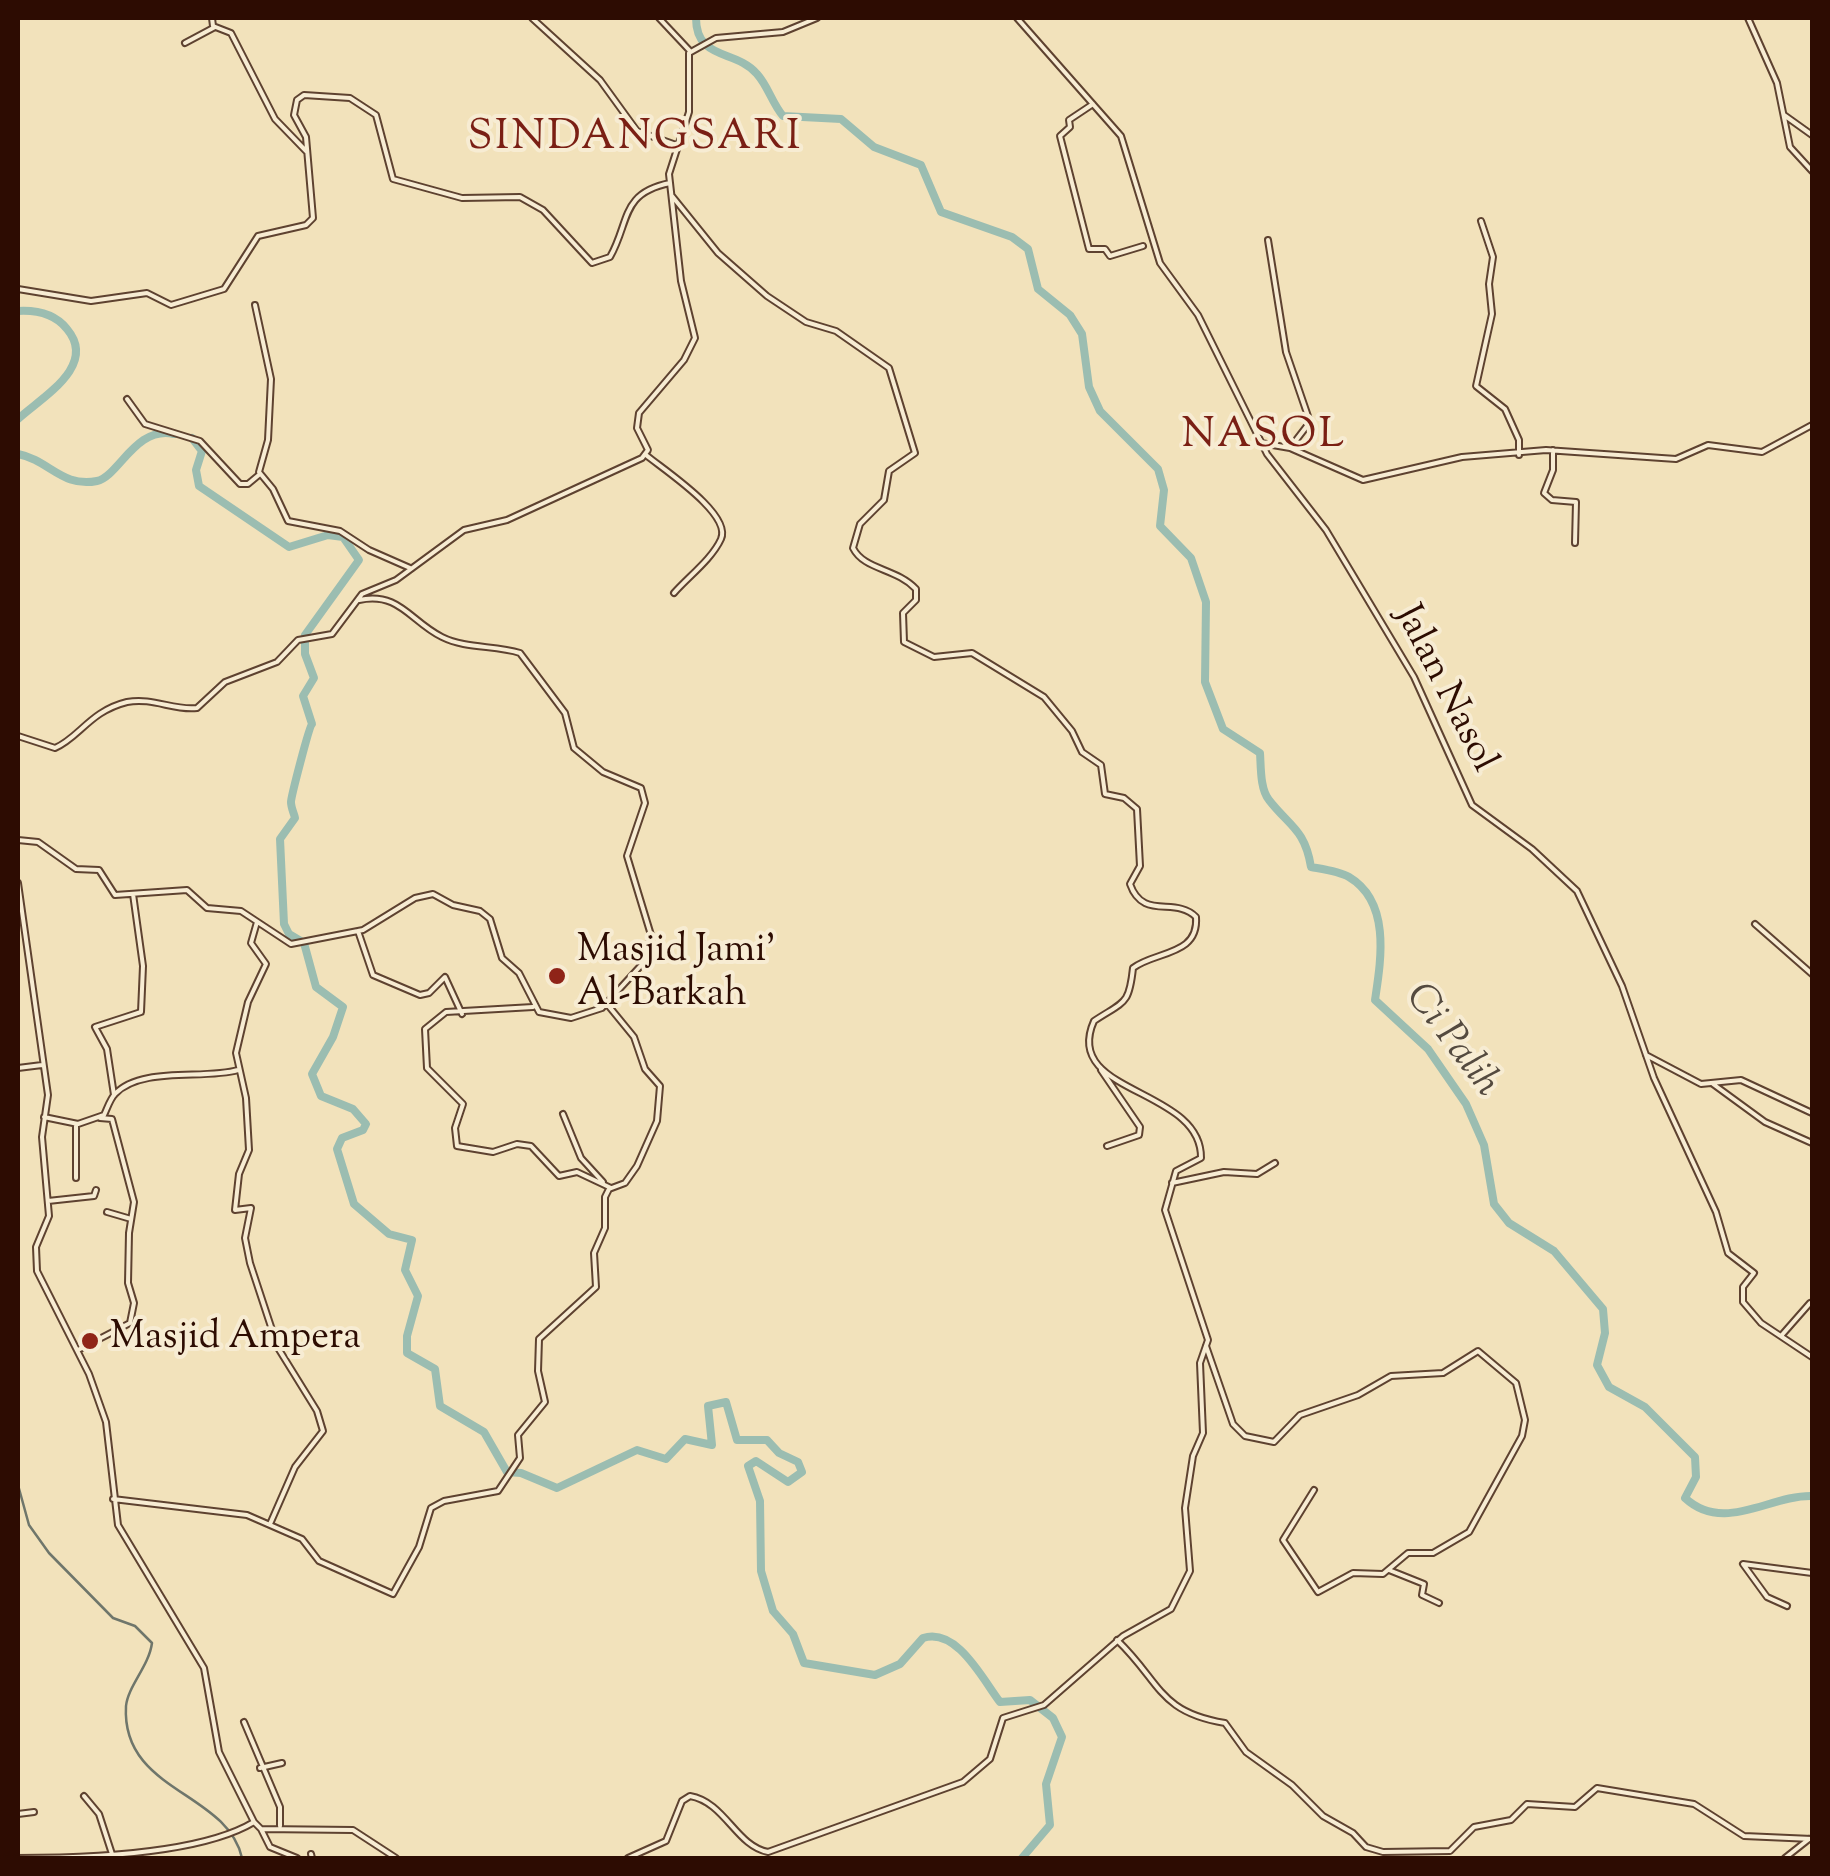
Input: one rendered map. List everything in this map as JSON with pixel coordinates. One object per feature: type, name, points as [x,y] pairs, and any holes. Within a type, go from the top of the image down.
[{"type":"street","points":[[212,18],[214,27]]},
{"type":"street","points":[[532,18],[600,80],[637,131],[676,145]]},
{"type":"street","points":[[646,455],[647,446],[637,428],[639,413],[684,360],[695,338],[681,280],[670,183],[676,145],[690,102],[691,50],[659,18]]},
{"type":"street","points":[[691,50],[716,38],[782,32],[817,18]]},
{"type":"street","name":"Jalan Nasol","points":[[1017,18],[1126,146],[1160,263],[1198,315],[1261,442],[1326,530],[1414,677],[1472,805],[1532,849],[1577,891],[1622,986],[1646,1055],[1716,1212],[1728,1254],[1754,1272],[1743,1287],[1743,1302],[1749,1313],[1812,1356]]},
{"type":"street","points":[[1748,18],[1775,78],[1792,152],[1812,171]]},
{"type":"street","points":[[185,43],[214,27],[231,32],[274,120],[307,152]]},
{"type":"street","points":[[18,289],[91,300],[147,293],[171,305],[220,291],[235,279],[258,236],[312,221],[305,132],[294,115],[297,100],[308,94],[350,98],[380,120],[392,179],[467,199],[520,197],[544,210],[592,263],[610,257],[620,238],[623,217],[642,193],[670,183]]},
{"type":"street","points":[[1093,104],[1069,120],[1070,127],[1060,136],[1088,248],[1104,249],[1110,256],[1143,246]]},
{"type":"street","points":[[1784,115],[1812,135]]},
{"type":"street","points":[[672,196],[718,253],[768,296],[806,322],[836,332],[893,374],[915,453],[889,471],[884,500],[860,524],[853,548],[866,564],[890,570],[916,589],[916,600],[902,613],[904,642],[934,657],[972,653],[1046,699],[1082,752],[1101,766],[1105,794],[1131,801],[1137,809],[1140,862],[1130,880],[1136,897],[1159,910],[1186,909],[1196,917],[1196,929],[1184,946],[1134,966],[1131,992],[1120,1007],[1094,1021],[1089,1043],[1101,1070],[1140,1127],[1139,1135],[1106,1146]]},
{"type":"street","points":[[1482,221],[1493,259],[1489,282],[1492,314],[1476,388],[1505,409],[1520,442],[1519,454]]},
{"type":"street","points":[[1268,240],[1286,352],[1310,423],[1290,448]]},
{"type":"street","points":[[127,399],[145,424],[200,440],[240,484],[245,485],[260,474],[269,436],[272,382],[255,305]]},
{"type":"street","points":[[1261,442],[1290,448],[1363,480],[1464,456],[1553,450],[1676,459],[1708,445],[1762,452],[1812,425]]},
{"type":"street","points":[[1553,450],[1553,470],[1544,493],[1552,500],[1568,498],[1578,504],[1574,543]]},
{"type":"street","points":[[18,736],[55,748],[90,718],[128,702],[152,700],[197,708],[226,682],[277,662],[302,638],[332,634],[359,600],[464,530],[508,520],[646,455]]},
{"type":"street","points":[[646,455],[713,510],[722,526],[720,541],[674,593]]},
{"type":"street","points":[[260,474],[272,486],[288,522],[340,531],[368,550],[410,568]]},
{"type":"street","points":[[359,600],[379,598],[400,604],[445,639],[522,654],[566,713],[574,748],[603,772],[641,788],[645,804],[627,856],[651,940],[646,962],[607,1004],[571,1018],[534,1007],[488,1007],[462,1014],[444,1012],[424,1033],[427,1068],[463,1104],[455,1128],[457,1146],[493,1152],[516,1144],[530,1146],[560,1176],[576,1172],[611,1188]]},
{"type":"street","points":[[18,840],[38,842],[76,869],[99,870],[115,895],[187,890],[207,908],[241,912],[289,943],[358,931],[415,898],[431,894],[453,905],[480,911],[492,922],[502,958],[519,973],[534,1007]]},
{"type":"street","points":[[18,884],[48,1096],[44,1117],[48,1223],[36,1247],[38,1270],[78,1350],[106,1422],[118,1524],[204,1668],[218,1752],[270,1847],[297,1858]]},
{"type":"street","points":[[114,1095],[107,1049],[95,1027],[141,1012],[143,966],[132,894]]},
{"type":"street","points":[[258,922],[251,944],[266,964],[248,1002],[236,1053],[246,1098],[249,1150],[239,1174],[235,1210],[252,1208],[245,1238],[250,1264],[281,1356],[322,1426],[321,1436],[294,1467],[270,1524]]},
{"type":"street","points":[[1755,924],[1812,974]]},
{"type":"street","points":[[358,931],[372,974],[420,995],[429,993],[445,976],[462,1014]]},
{"type":"street","points":[[113,1499],[247,1515],[304,1540],[318,1561],[393,1594],[418,1549],[431,1508],[444,1501],[495,1493],[521,1454],[518,1434],[545,1402],[538,1372],[539,1339],[596,1287],[594,1252],[605,1228],[604,1200],[611,1188],[625,1183],[635,1170],[658,1119],[660,1088],[645,1069],[639,1046],[607,1004]]},
{"type":"street","points":[[1646,1055],[1701,1084],[1740,1080],[1812,1112]]},
{"type":"street","points":[[18,1068],[42,1065]]},
{"type":"street","points":[[100,1118],[114,1095],[159,1074],[213,1076],[238,1070]]},
{"type":"street","points":[[1101,1070],[1176,1112],[1199,1135],[1200,1158],[1179,1167],[1172,1182],[1166,1217],[1233,1424],[1245,1436],[1274,1442],[1300,1415],[1358,1395],[1391,1376],[1442,1373],[1472,1352],[1484,1353],[1514,1380],[1524,1430],[1472,1529],[1438,1551],[1408,1553],[1389,1570]]},
{"type":"street","points":[[1713,1084],[1760,1119],[1812,1144]]},
{"type":"street","points":[[563,1114],[581,1158],[611,1188]]},
{"type":"street","points":[[44,1117],[76,1124],[112,1119],[134,1202],[131,1322],[78,1350]]},
{"type":"street","points":[[76,1124],[72,1150],[76,1178]]},
{"type":"street","points":[[1172,1182],[1224,1172],[1257,1174],[1275,1164]]},
{"type":"street","points":[[48,1201],[94,1196],[96,1190]]},
{"type":"street","points":[[107,1212],[131,1219]]},
{"type":"street","points":[[1781,1336],[1810,1302]]},
{"type":"street","points":[[628,1858],[666,1841],[685,1797],[708,1802],[757,1848],[768,1852],[956,1786],[990,1759],[1003,1718],[1042,1707],[1117,1640],[1175,1606],[1190,1571],[1185,1508],[1193,1456],[1202,1433],[1200,1363],[1206,1346]]},
{"type":"street","points":[[1314,1490],[1283,1540],[1315,1590],[1326,1591],[1353,1574],[1389,1570],[1424,1584],[1422,1595],[1438,1603]]},
{"type":"street","points":[[1787,1606],[1767,1597],[1742,1565],[1750,1562],[1812,1573]]},
{"type":"street","points":[[1117,1640],[1145,1668],[1168,1702],[1197,1720],[1224,1723],[1248,1754],[1294,1787],[1322,1816],[1376,1851],[1450,1851],[1474,1827],[1510,1820],[1527,1804],[1575,1807],[1597,1788],[1694,1804],[1744,1836],[1811,1839]]},
{"type":"street","points":[[244,1722],[260,1768],[280,1807],[280,1826]]},
{"type":"street","points":[[260,1768],[282,1762]]},
{"type":"street","points":[[84,1796],[99,1814],[108,1856]]},
{"type":"street","points":[[18,1814],[34,1812]]},
{"type":"street","points":[[18,1858],[108,1856],[218,1841],[254,1822]]},
{"type":"street","points":[[261,1829],[280,1826],[353,1830],[396,1858]]},
{"type":"street","points":[[1785,1858],[1811,1839]]},
{"type":"waterway","name":"Ci Palih","points":[[696,18],[703,41],[757,74],[783,116],[841,119],[874,147],[921,165],[941,212],[1012,237],[1028,249],[1038,289],[1070,315],[1082,334],[1089,387],[1100,411],[1158,469],[1164,490],[1160,526],[1191,558],[1206,602],[1205,682],[1223,729],[1260,753],[1266,795],[1300,836],[1311,867],[1349,877],[1372,901],[1380,933],[1375,1000],[1428,1049],[1466,1104],[1484,1145],[1494,1204],[1509,1223],[1554,1251],[1603,1309],[1605,1333],[1597,1365],[1609,1387],[1645,1407],[1695,1457],[1696,1477],[1685,1498],[1700,1508],[1731,1513],[1812,1496]]},
{"type":"waterway","points":[[18,311],[38,312],[57,320],[75,343],[76,356],[63,380],[18,419]]},
{"type":"waterway","points":[[18,454],[74,481],[97,481],[149,437],[174,434]]},
{"type":"waterway","points":[[192,438],[202,451],[196,470],[199,486],[289,547],[328,535],[343,537],[359,560],[305,635],[305,654],[314,678],[303,696],[312,724],[292,797],[295,818],[280,839],[284,924],[289,934],[304,943],[316,987],[343,1007],[333,1037],[312,1074],[321,1096],[353,1109],[366,1124],[363,1130],[342,1138],[337,1149],[354,1204],[389,1234],[412,1240],[405,1270],[418,1296],[407,1336],[407,1353],[435,1369],[440,1406],[484,1432],[507,1472],[521,1473],[557,1488],[637,1450],[666,1459],[685,1439],[712,1445],[708,1406],[726,1402],[737,1440],[767,1440],[779,1453],[798,1462],[802,1472],[788,1482],[756,1461],[748,1466],[760,1501],[761,1571],[773,1611],[793,1634],[804,1663],[875,1675],[900,1664],[923,1638],[935,1637],[958,1648],[1000,1702],[1030,1700],[1053,1718],[1062,1737],[1046,1784],[1050,1825],[1022,1858]]},
{"type":"waterway","points":[[18,1485],[29,1525],[49,1553],[113,1618],[135,1626],[152,1643],[126,1706],[129,1734],[140,1757],[217,1818],[233,1836],[242,1858]]},
{"type":"place","name":"Masjid Jami' Al-Barkah","points":[[557,976]]},
{"type":"place","name":"Masjid Ampera","points":[[90,1341]]},
{"type":"district","name":"SINDANGSARI","points":[[635,141]]},
{"type":"district","name":"NASOL","points":[[1264,439]]}]
